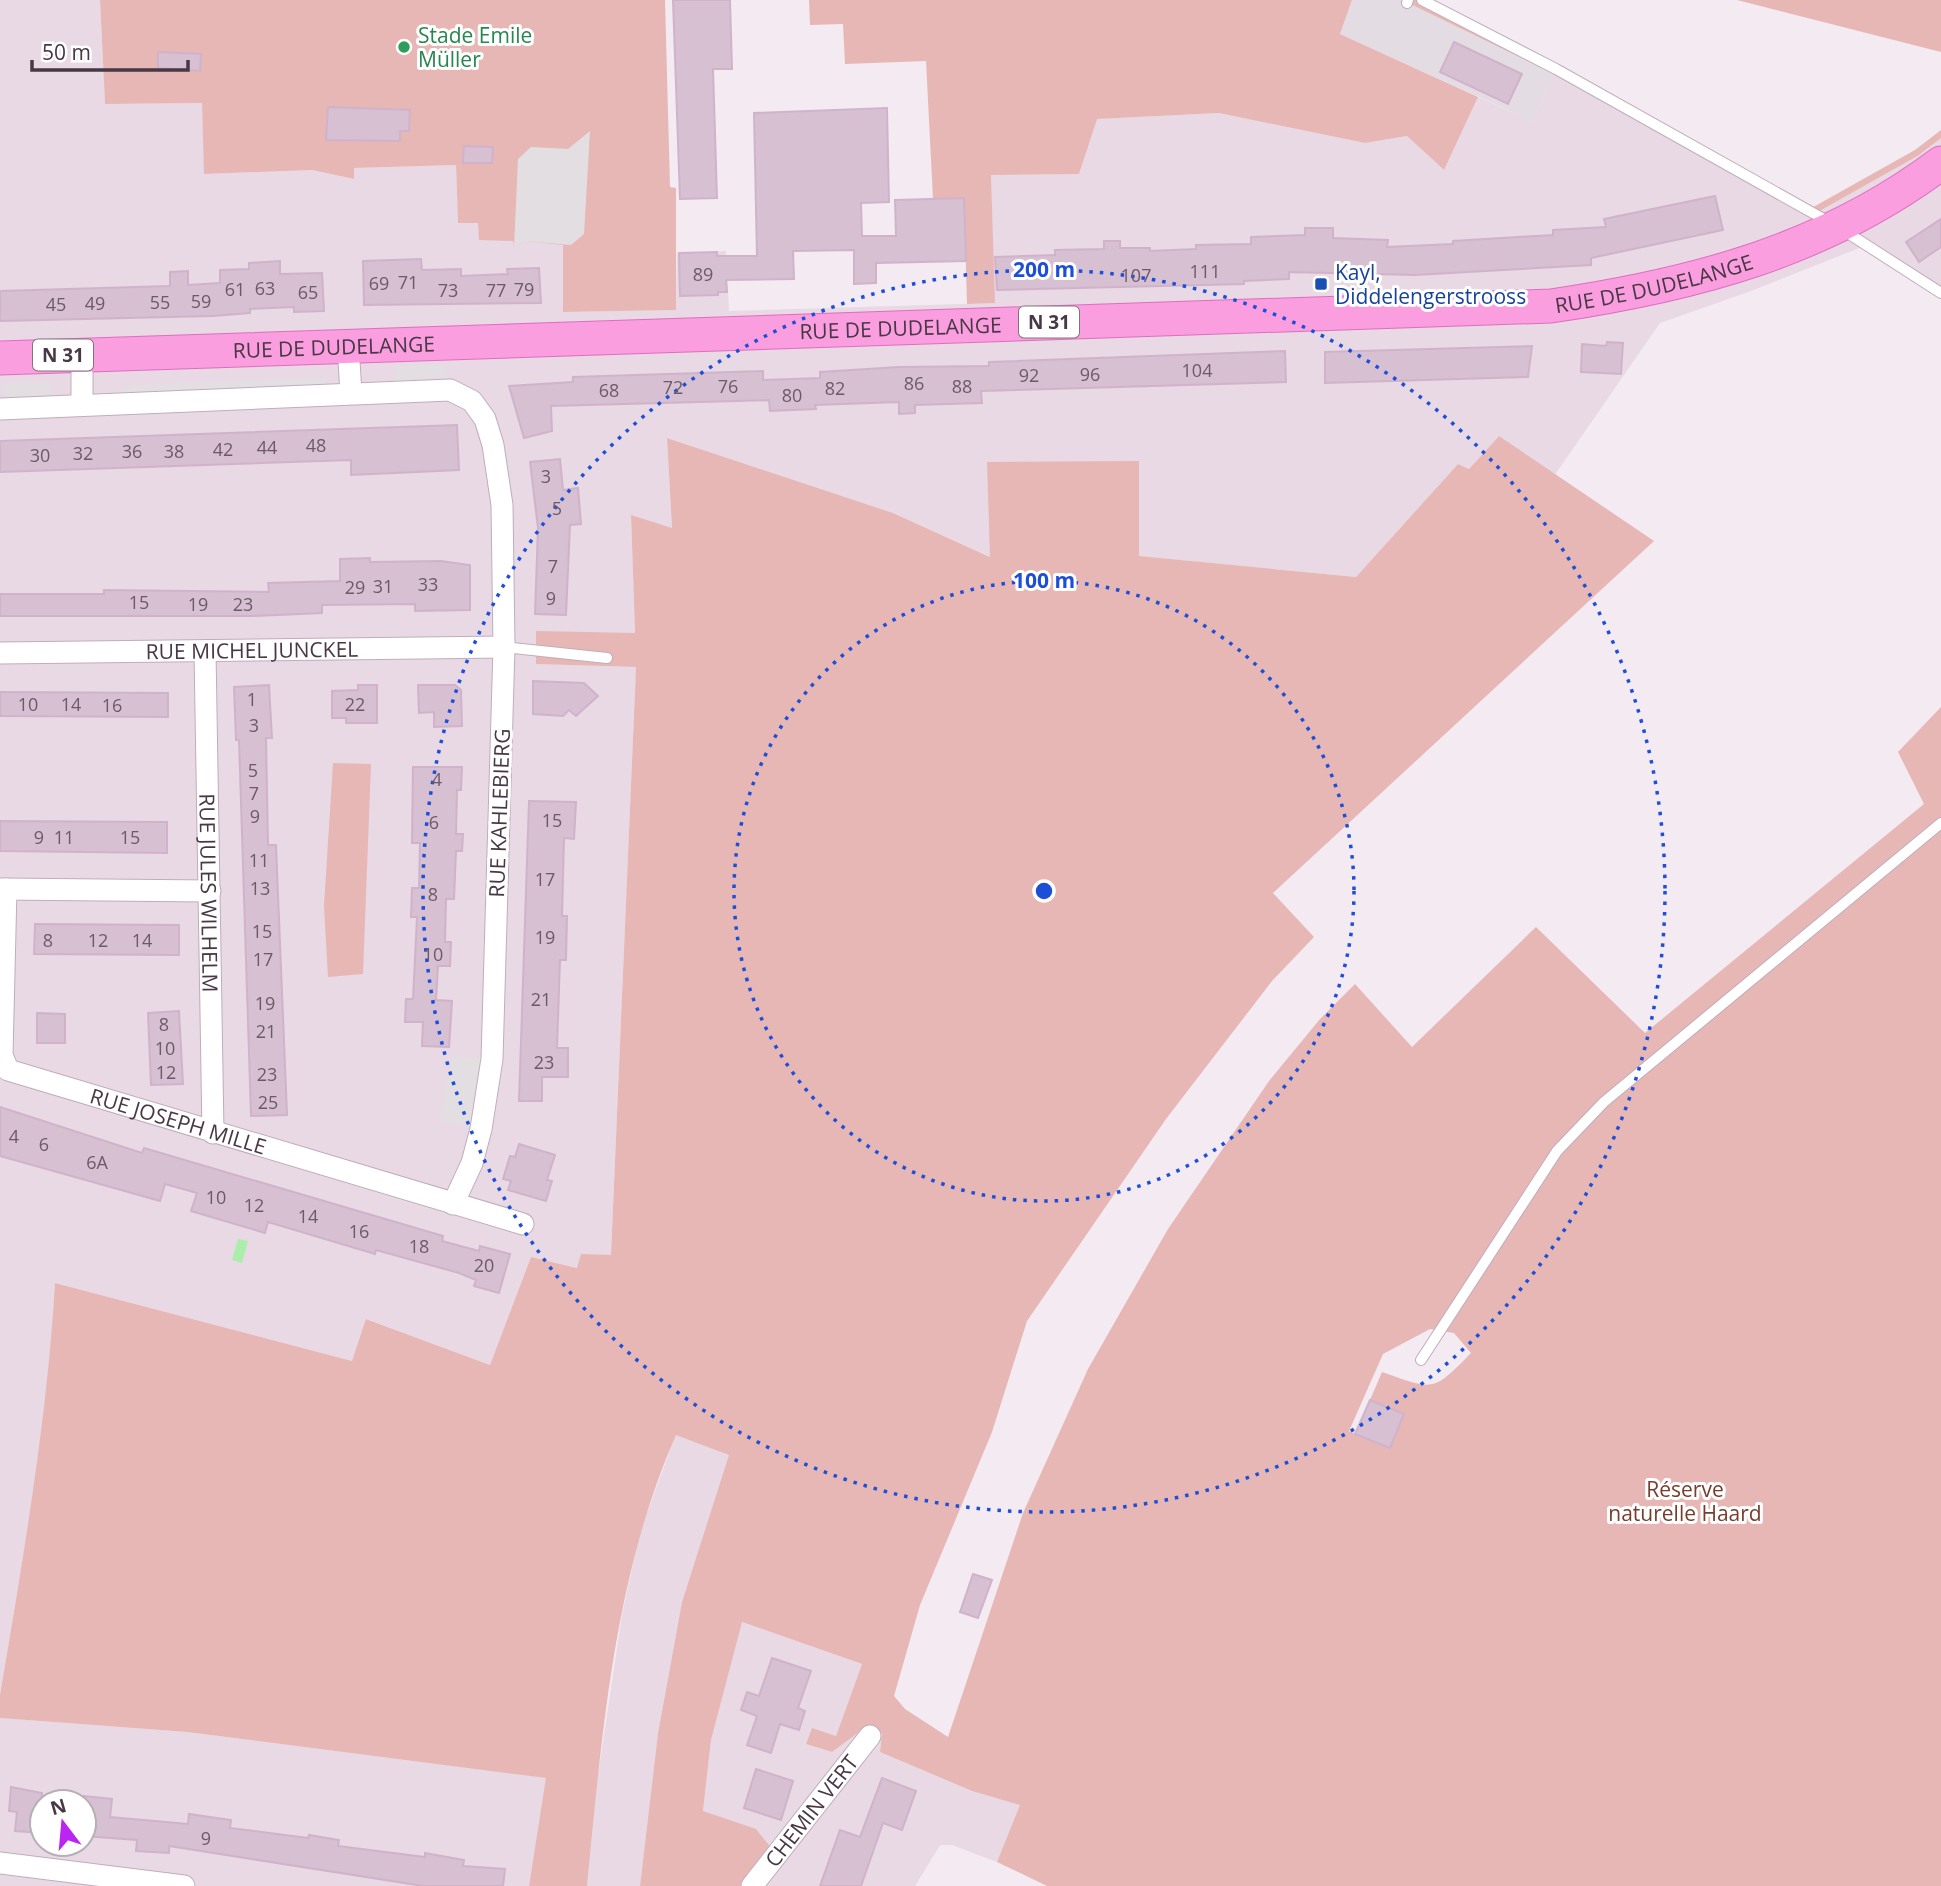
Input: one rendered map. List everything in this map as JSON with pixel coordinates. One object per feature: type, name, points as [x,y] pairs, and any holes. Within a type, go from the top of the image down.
[{"type":"main road","name":"RUE DE DUDELANGE","points":[[0,358],[1551,306],[1681,284],[1751,262],[1836,226],[1921,178],[1941,163]]},
{"type":"street","points":[[0,409],[351,393],[348,346]]},
{"type":"street","points":[[82,354],[82,405]]},
{"type":"street","name":"RUE KAHLEBIERG","points":[[351,393],[450,390],[472,401],[485,419],[493,444],[502,505],[503,647],[492,1059],[481,1129],[472,1163],[453,1203]]},
{"type":"street","name":"RUE MICHEL JUNCKEL","points":[[0,653],[503,647]]},
{"type":"street","name":"RUE JULES WILHELM","points":[[205,651],[214,1133]]},
{"type":"street","points":[[3,889],[210,891]]},
{"type":"street","name":"RUE JOSEPH MILLE","points":[[3,889],[2,1055],[8,1070],[523,1224]]},
{"type":"street","name":"CHEMIN VERT","points":[[752,1886],[870,1736]]},
{"type":"street","points":[[0,1863],[184,1886]]},
{"type":"lane","points":[[1422,0],[1836,226],[1941,293]]},
{"type":"lane","points":[[503,647],[607,658]]},
{"type":"lane","points":[[1421,1360],[1557,1151],[1604,1102],[1941,823]]},
{"type":"shaded area","points":[[0,0],[100,0],[105,104],[202,103],[205,174],[312,170],[353,179],[353,168],[456,165],[458,223],[478,223],[514,241],[514,246],[525,241],[564,244],[563,312],[676,310],[677,253],[726,251],[729,311],[994,303],[991,175],[1079,174],[1096,119],[1219,113],[1365,143],[1407,136],[1444,170],[1478,97],[1532,121],[1556,69],[1808,210],[1919,155],[1941,138],[1941,293],[1867,245],[1751,291],[1660,323],[1554,476],[1499,436],[1469,469],[1458,464],[1356,577],[1138,556],[1139,462],[991,557],[893,513],[667,438],[672,528],[631,516],[635,634],[536,632],[536,664],[636,667],[611,1255],[578,1268],[531,1257],[490,1365],[367,1319],[352,1361],[55,1283],[50,1367],[32,1503],[0,1695]]},
{"type":"shaded area","points":[[1352,0],[1402,0],[1554,74],[1532,121],[1340,34]]},
{"type":"shaded area","points":[[590,131],[584,234],[571,245],[525,241],[514,247],[518,159],[531,147],[568,149]]},
{"type":"shaded area","points":[[446,364],[446,390],[396,392],[395,366]]},
{"type":"shaded area","points":[[329,378],[315,394],[114,400],[126,385]]},
{"type":"shaded area","points":[[51,382],[54,394],[60,399],[13,408],[0,387],[7,383]]},
{"type":"shaded area","points":[[452,1056],[492,1059],[481,1129],[440,1121]]},
{"type":"shaded area","points":[[238,1239],[248,1241],[242,1263],[232,1260]]},
{"type":"shaded area","points":[[676,1434],[730,1455],[682,1602],[658,1733],[640,1886],[587,1886],[598,1775],[622,1615],[640,1532]]},
{"type":"shaded area","points":[[741,1622],[862,1664],[836,1736],[812,1729],[806,1744],[832,1752],[866,1727],[882,1732],[880,1752],[972,1791],[1021,1805],[997,1862],[952,1845],[940,1845],[915,1886],[742,1886],[703,1812],[711,1740]]},
{"type":"shaded area","points":[[0,1718],[187,1732],[547,1778],[529,1886],[0,1886]]},
{"type":"green space","points":[[100,0],[665,0],[670,187],[676,188],[676,310],[563,312],[563,245],[525,241],[514,247],[513,241],[479,240],[478,223],[458,223],[456,165],[354,168],[354,179],[312,170],[204,174],[202,103],[105,104]]},
{"type":"green space","points":[[809,0],[1352,0],[1340,34],[1478,97],[1444,170],[1407,136],[1365,143],[1219,113],[1097,119],[1079,174],[991,175],[995,303],[967,304],[964,199],[933,199],[926,61],[845,64],[843,24],[810,25]]},
{"type":"green space","points":[[1402,0],[1422,0],[1554,74]]},
{"type":"green space","points":[[1737,0],[1941,0],[1941,52]]},
{"type":"green space","points":[[1941,130],[1941,138],[1919,155],[1814,214],[1808,210],[1915,150]]},
{"type":"green space","name":"Réserve naturelle Haard","points":[[1499,436],[1654,541],[1273,893],[1314,937],[1272,981],[1166,1119],[1027,1321],[992,1432],[920,1605],[894,1696],[905,1709],[948,1737],[1023,1513],[1088,1369],[1168,1229],[1269,1081],[1320,1019],[1355,984],[1412,1047],[1536,927],[1645,1033],[1924,804],[1898,752],[1941,707],[1941,1886],[1047,1886],[997,1862],[1020,1805],[972,1791],[880,1752],[882,1733],[866,1727],[832,1752],[806,1744],[812,1728],[836,1736],[862,1664],[742,1622],[711,1740],[703,1811],[756,1829],[772,1849],[742,1886],[640,1886],[658,1733],[682,1602],[729,1455],[676,1435],[655,1488],[625,1599],[605,1714],[587,1886],[529,1886],[546,1778],[187,1732],[0,1718],[0,1695],[40,1438],[55,1283],[352,1361],[366,1319],[490,1365],[531,1257],[577,1268],[581,1254],[611,1255],[636,667],[536,664],[536,631],[635,633],[631,515],[672,528],[667,438],[893,513],[990,557],[987,462],[1139,461],[1139,556],[1356,577],[1458,464],[1469,469]],"holes":[[[1430,1329],[1454,1333],[1471,1353],[1439,1381],[1423,1384],[1382,1372],[1370,1400],[1404,1415],[1389,1448],[1349,1431],[1383,1354]]]},
{"type":"green space","points":[[333,763],[371,764],[363,974],[328,977],[324,906]]},
{"type":"building","points":[[673,0],[730,0],[732,69],[713,69],[717,198],[680,199]]},
{"type":"building","points":[[1454,42],[1522,74],[1508,104],[1440,72]]},
{"type":"building","points":[[158,52],[201,54],[200,71],[158,68]]},
{"type":"building","points":[[328,107],[410,110],[409,131],[400,131],[400,141],[326,140]]},
{"type":"building","points":[[887,108],[889,202],[861,203],[862,236],[896,236],[895,200],[964,198],[966,261],[876,263],[876,283],[854,284],[854,250],[793,251],[794,279],[726,280],[727,292],[718,292],[718,295],[680,296],[679,253],[717,252],[717,256],[757,256],[754,113]]},
{"type":"building","points":[[464,146],[493,147],[492,163],[463,163]]},
{"type":"building","points":[[1715,196],[1723,230],[1591,258],[1591,265],[1415,275],[1289,272],[1289,279],[1244,281],[1244,284],[997,290],[995,257],[1055,255],[1055,250],[1104,249],[1104,241],[1120,241],[1120,248],[1150,248],[1150,251],[1196,249],[1196,245],[1251,244],[1251,237],[1305,235],[1305,228],[1333,228],[1333,238],[1388,240],[1387,247],[1453,244],[1453,241],[1553,235],[1553,230],[1606,227],[1604,219]]},
{"type":"building","points":[[1941,219],[1941,247],[1919,262],[1906,242]]},
{"type":"building","points":[[421,259],[422,270],[461,269],[461,276],[508,274],[507,269],[539,268],[541,303],[364,305],[363,261]]},
{"type":"building","points":[[280,261],[280,274],[322,273],[324,311],[294,312],[294,307],[250,309],[250,313],[212,316],[0,321],[0,291],[170,286],[170,272],[188,271],[188,285],[220,283],[220,270],[249,269],[249,263]]},
{"type":"building","points":[[1607,342],[1623,343],[1621,374],[1581,372],[1582,344],[1606,346]]},
{"type":"building","points":[[1532,346],[1528,377],[1325,383],[1325,352]]},
{"type":"building","points":[[1285,351],[1286,382],[981,391],[982,403],[915,405],[915,413],[899,414],[899,402],[815,405],[816,409],[770,411],[769,400],[551,406],[552,431],[524,438],[509,386],[573,382],[573,377],[763,371],[763,380],[820,378],[820,372],[899,367],[989,366],[989,362]]},
{"type":"building","points":[[457,425],[459,470],[351,475],[351,460],[0,472],[0,441]]},
{"type":"building","points":[[560,459],[563,490],[578,488],[581,524],[570,525],[566,615],[535,614],[538,528],[530,462]]},
{"type":"building","points":[[370,558],[370,562],[441,561],[470,565],[470,610],[415,611],[415,604],[322,605],[322,613],[253,616],[0,616],[0,594],[104,594],[104,590],[269,592],[268,583],[340,581],[340,559]]},
{"type":"building","points":[[533,681],[584,683],[598,696],[576,716],[569,710],[563,716],[533,714]]},
{"type":"building","points":[[269,685],[272,738],[266,738],[268,845],[276,845],[287,1115],[251,1116],[239,740],[236,740],[234,687]]},
{"type":"building","points":[[358,685],[377,685],[377,723],[346,723],[346,718],[332,718],[332,691],[358,690]]},
{"type":"building","points":[[418,685],[455,685],[461,690],[462,726],[434,727],[434,712],[419,713]]},
{"type":"building","points":[[0,692],[168,693],[168,717],[0,716]]},
{"type":"building","points":[[413,767],[462,767],[461,790],[457,790],[456,834],[463,834],[462,851],[456,851],[454,899],[446,899],[445,942],[451,942],[450,966],[438,966],[436,1000],[452,1001],[449,1047],[422,1046],[423,1022],[405,1022],[406,999],[413,999],[417,917],[411,917],[412,888],[419,888],[420,843],[412,843]]},
{"type":"building","points":[[529,801],[576,802],[574,839],[564,838],[562,916],[567,916],[566,960],[560,960],[557,1048],[568,1048],[568,1077],[542,1077],[542,1101],[519,1101]]},
{"type":"building","points":[[0,821],[167,822],[167,853],[0,851]]},
{"type":"building","points":[[35,924],[179,925],[179,955],[34,954]]},
{"type":"building","points":[[179,1011],[183,1084],[151,1085],[148,1013]]},
{"type":"building","points":[[37,1013],[65,1014],[65,1043],[37,1043]]},
{"type":"building","points":[[0,1107],[142,1153],[144,1148],[443,1236],[442,1241],[479,1251],[480,1246],[510,1254],[499,1293],[474,1286],[476,1280],[459,1273],[376,1250],[375,1254],[268,1222],[265,1233],[191,1211],[197,1193],[165,1184],[160,1201],[0,1156]]},
{"type":"building","points":[[519,1144],[555,1155],[547,1180],[552,1181],[546,1201],[508,1190],[511,1181],[503,1179],[510,1156],[515,1157]]},
{"type":"building","points":[[1370,1400],[1404,1414],[1390,1448],[1355,1434]]},
{"type":"building","points":[[973,1574],[992,1580],[978,1618],[960,1612]]},
{"type":"building","points":[[772,1658],[811,1671],[798,1708],[805,1711],[799,1730],[780,1724],[771,1753],[747,1745],[757,1716],[741,1710],[747,1692],[759,1696]]},
{"type":"building","points":[[756,1769],[793,1781],[781,1820],[744,1808]]},
{"type":"building","points":[[882,1778],[916,1791],[902,1830],[883,1823],[861,1886],[820,1886],[840,1830],[860,1837]]},
{"type":"building","points":[[11,1787],[28,1790],[28,1832],[15,1831],[17,1812],[9,1811]]},
{"type":"building","points":[[98,1798],[112,1799],[110,1817],[188,1824],[189,1814],[231,1820],[230,1828],[308,1838],[309,1835],[339,1840],[338,1846],[425,1857],[425,1853],[464,1860],[463,1866],[505,1869],[503,1886],[423,1886],[169,1846],[169,1853],[136,1851],[137,1840],[98,1837]]},
{"type":"place","name":"Stade Emile Müller","points":[[404,47]]},
{"type":"place","name":"Kayl, Diddelengerstrooss","points":[[1321,284]]}]
